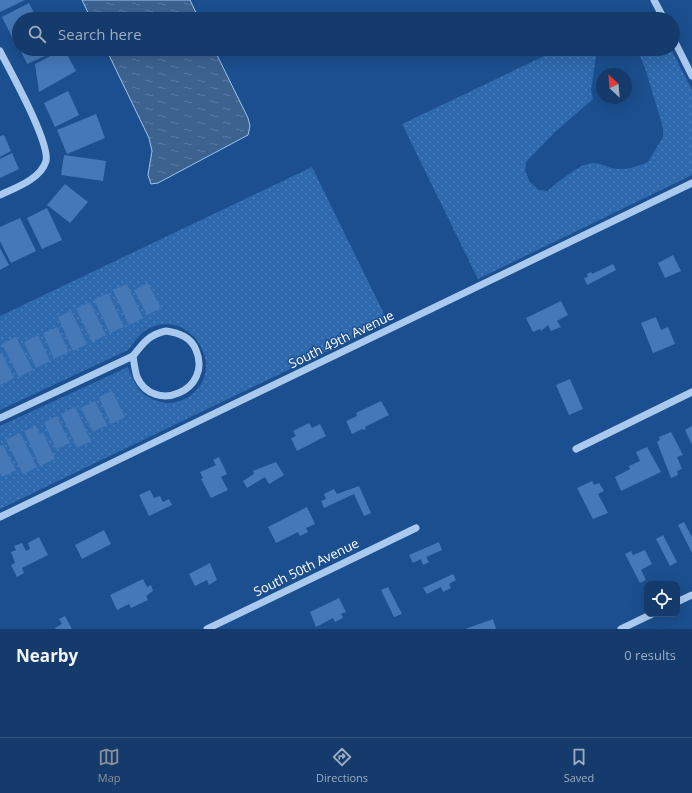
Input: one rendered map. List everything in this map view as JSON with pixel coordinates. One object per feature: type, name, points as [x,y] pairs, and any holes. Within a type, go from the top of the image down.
[{"type":"street","points":[[654,0],[660,12]]},
{"type":"street","points":[[0,51],[34,120],[46,152],[46,162],[39,172],[28,182],[0,195]]},
{"type":"street","points":[[680,52],[692,76]]},
{"type":"street","name":"South 49th Avenue","points":[[0,517],[692,183]]},
{"type":"street","points":[[0,418],[133,356],[146,339],[156,333],[166,331],[177,333],[187,338],[194,346],[199,356],[199,367],[196,377],[190,386],[182,392],[172,396],[162,396],[152,393],[138,378],[133,356]]},
{"type":"street","points":[[576,449],[692,392]]},
{"type":"street","name":"South 50th Avenue","points":[[207,629],[416,528]]},
{"type":"street","points":[[680,601],[692,595]]},
{"type":"street","points":[[621,629],[646,617]]},
{"type":"shaded area","points":[[544,56],[596,56],[591,90],[593,99],[554,133],[526,162],[525,171],[530,182],[539,190],[547,191],[576,169],[588,164],[597,163],[617,169],[626,169],[648,162],[663,137],[663,128],[646,71],[640,56],[675,56],[692,90],[692,175],[478,279],[402,124]]},
{"type":"shaded area","points":[[312,167],[388,322],[0,509],[0,426],[128,367],[136,385],[148,397],[161,402],[176,402],[190,396],[202,383],[206,368],[204,354],[197,340],[186,330],[173,325],[158,325],[142,333],[128,350],[0,410],[0,316]]},
{"type":"water","points":[[82,0],[190,0],[196,12],[88,12]]},
{"type":"water","points":[[109,56],[217,56],[248,118],[250,126],[248,135],[158,183],[151,184],[148,175],[152,151],[149,138]]},
{"type":"building","points":[[0,0],[25,0],[0,12]]},
{"type":"building","points":[[29,3],[34,12],[12,12],[12,37],[2,17]]},
{"type":"building","points":[[23,56],[45,56],[27,64]]},
{"type":"building","points":[[50,56],[68,56],[76,71],[39,92],[35,64]]},
{"type":"building","points":[[68,91],[79,115],[55,127],[44,103]]},
{"type":"building","points":[[96,114],[105,138],[67,154],[57,130]]},
{"type":"building","points":[[4,135],[11,151],[0,157],[0,136]]},
{"type":"building","points":[[12,153],[19,169],[0,178],[0,159]]},
{"type":"building","points":[[64,155],[106,161],[103,181],[61,175]]},
{"type":"building","points":[[65,184],[88,202],[70,223],[47,205]]},
{"type":"building","points":[[47,208],[62,240],[42,249],[27,218]]},
{"type":"building","points":[[20,218],[36,251],[11,263],[0,241],[0,227]]},
{"type":"building","points":[[0,248],[9,265],[0,270]]},
{"type":"building","points":[[673,255],[681,271],[665,278],[658,263]]},
{"type":"building","points":[[613,264],[616,270],[587,285],[584,278],[588,277],[587,274],[591,272],[592,274]]},
{"type":"building","points":[[148,283],[161,308],[147,315],[134,290]]},
{"type":"building","points":[[127,284],[143,318],[129,325],[113,290]]},
{"type":"building","points":[[108,293],[124,327],[110,333],[94,300]]},
{"type":"building","points":[[561,301],[568,315],[557,321],[561,327],[551,331],[548,325],[541,331],[540,329],[533,332],[526,318]]},
{"type":"building","points":[[90,302],[106,335],[92,342],[76,309]]},
{"type":"building","points":[[71,311],[87,344],[73,351],[58,317]]},
{"type":"building","points":[[656,317],[661,330],[668,327],[675,344],[653,353],[641,323]]},
{"type":"building","points":[[57,327],[69,352],[54,359],[43,333]]},
{"type":"building","points":[[38,335],[50,361],[36,368],[24,342]]},
{"type":"building","points":[[16,337],[33,370],[19,377],[2,344]]},
{"type":"building","points":[[2,353],[14,378],[0,385],[0,354]]},
{"type":"building","points":[[570,379],[583,409],[569,415],[556,385]]},
{"type":"building","points":[[112,391],[125,417],[111,424],[99,397]]},
{"type":"building","points":[[95,401],[107,425],[93,432],[81,408]]},
{"type":"building","points":[[381,401],[389,415],[365,427],[366,429],[362,429],[352,434],[346,421],[357,416],[356,413]]},
{"type":"building","points":[[75,407],[91,441],[77,448],[61,414]]},
{"type":"building","points":[[57,416],[70,443],[56,449],[44,422]]},
{"type":"building","points":[[309,423],[312,428],[320,424],[326,436],[297,451],[291,438],[296,436],[293,431]]},
{"type":"building","points":[[36,426],[40,434],[43,432],[55,459],[40,466],[24,431]]},
{"type":"building","points":[[692,426],[692,445],[685,430]]},
{"type":"building","points":[[671,432],[683,455],[677,457],[682,469],[677,471],[678,475],[671,478],[657,442],[660,440],[659,437]]},
{"type":"building","points":[[20,433],[37,467],[23,474],[6,440]]},
{"type":"building","points":[[3,445],[16,470],[2,477],[0,473],[0,446]]},
{"type":"building","points":[[647,447],[661,472],[621,491],[615,477],[630,469],[629,466],[640,461],[636,452]]},
{"type":"building","points":[[219,457],[227,474],[221,477],[228,490],[211,498],[201,479],[203,478],[200,472],[216,465],[213,460]]},
{"type":"building","points":[[276,462],[284,475],[269,484],[265,477],[247,488],[243,481],[254,474],[253,471]]},
{"type":"building","points":[[592,481],[594,485],[599,483],[604,491],[598,494],[608,513],[593,519],[577,488]]},
{"type":"building","points":[[359,486],[371,513],[364,516],[354,494],[324,508],[321,501],[326,499],[324,494],[334,489],[337,494]]},
{"type":"building","points":[[150,490],[154,498],[160,496],[163,502],[169,499],[172,505],[149,516],[139,495]]},
{"type":"building","points":[[307,507],[315,524],[306,528],[308,532],[300,536],[298,532],[276,543],[268,527]]},
{"type":"building","points":[[684,522],[692,537],[692,553],[678,525]]},
{"type":"building","points":[[104,530],[111,544],[82,559],[75,545]]},
{"type":"building","points":[[663,535],[677,562],[670,566],[656,539]]},
{"type":"building","points":[[39,537],[48,555],[22,568],[24,573],[17,577],[11,565],[15,563],[11,552],[16,550],[14,546],[22,543],[26,551],[30,549],[28,543]]},
{"type":"building","points":[[439,542],[442,550],[426,557],[429,562],[423,565],[421,559],[413,563],[409,555]]},
{"type":"building","points":[[645,550],[652,564],[641,570],[646,580],[640,583],[625,554],[631,551],[633,555]]},
{"type":"building","points":[[210,563],[217,580],[209,585],[207,580],[195,586],[189,574]]},
{"type":"building","points":[[453,574],[456,580],[449,584],[451,588],[443,592],[441,587],[427,594],[423,588]]},
{"type":"building","points":[[143,579],[147,587],[151,585],[153,591],[146,596],[148,600],[131,608],[129,604],[117,610],[110,595]]},
{"type":"building","points":[[388,587],[402,614],[394,617],[381,590]]},
{"type":"building","points":[[339,598],[346,612],[341,614],[343,618],[335,622],[333,618],[316,627],[310,612]]},
{"type":"building","points":[[65,616],[72,629],[56,629],[55,628],[62,624],[59,619]]},
{"type":"building","points":[[493,619],[496,629],[465,629]]}]
